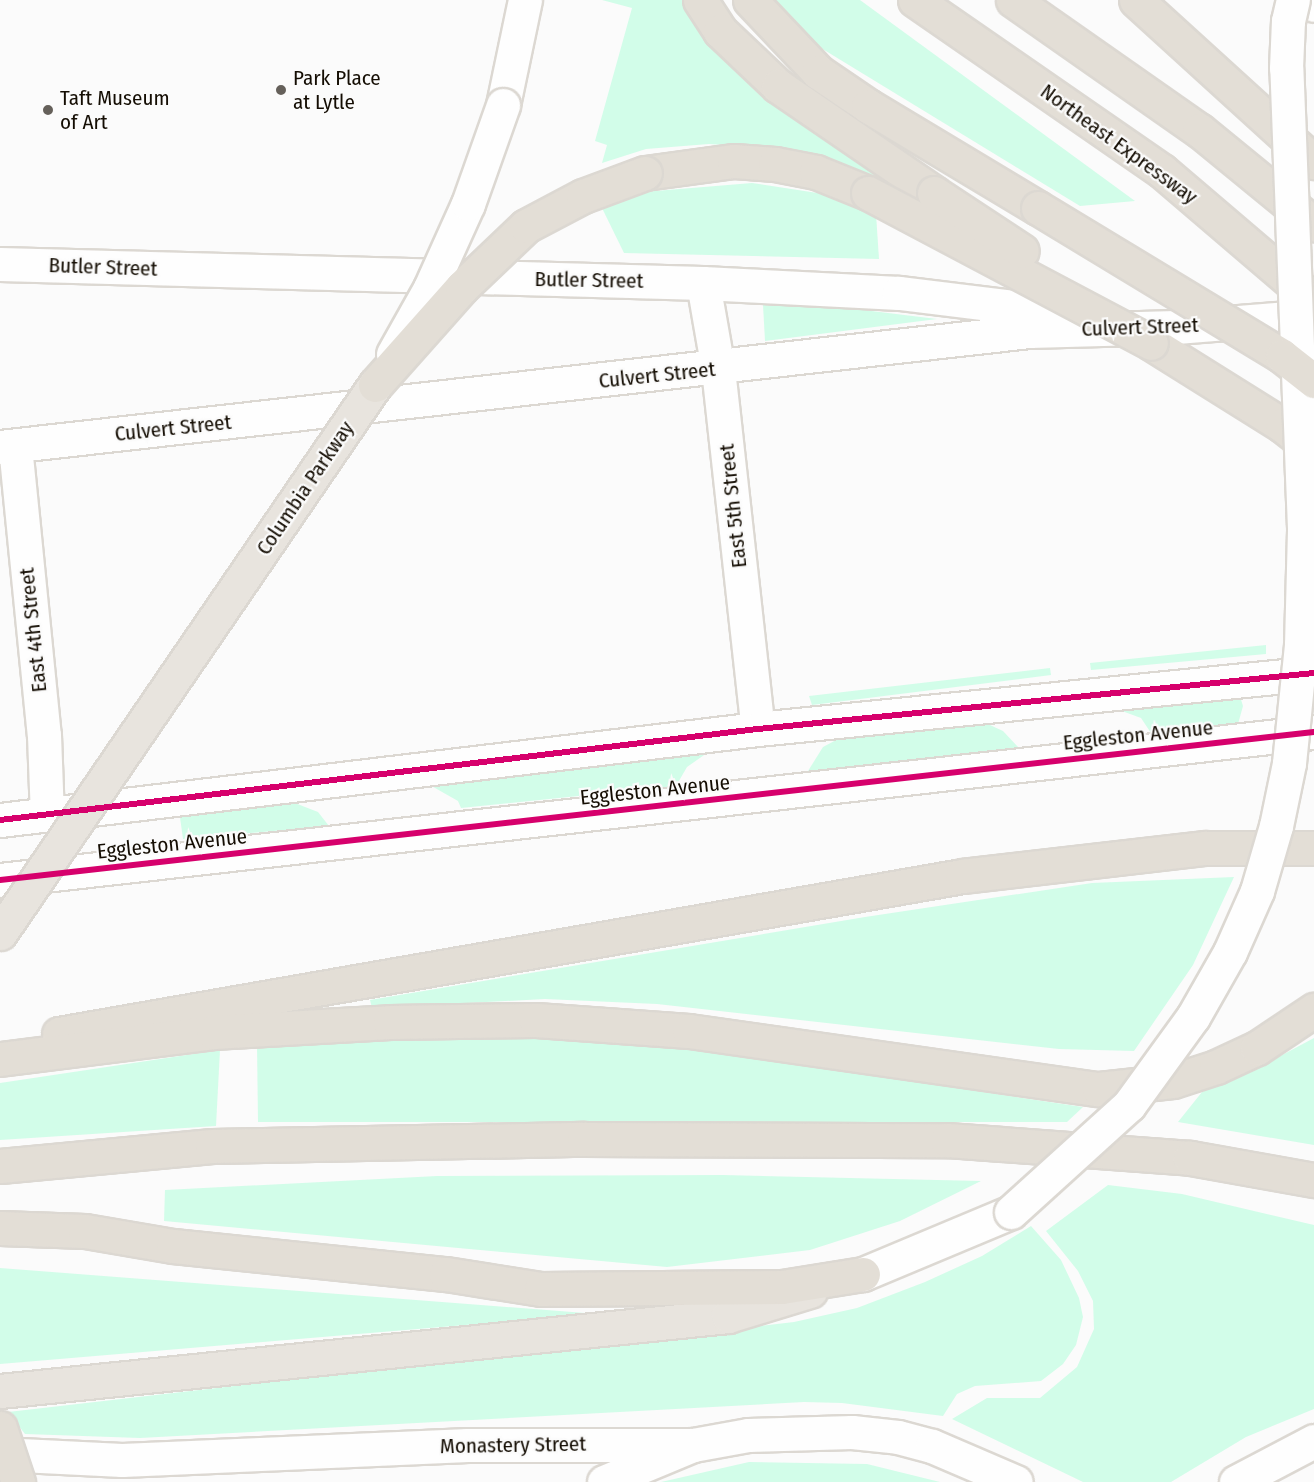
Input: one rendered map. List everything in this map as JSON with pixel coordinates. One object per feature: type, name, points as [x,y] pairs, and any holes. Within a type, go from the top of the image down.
[{"type":"highway","points":[[700,0],[720,31],[778,86],[934,193],[1103,304],[1163,335],[1314,450]]},
{"type":"highway","points":[[750,0],[818,72],[868,106],[1282,356],[1314,381]]},
{"type":"highway","name":"Northeast Expressway","points":[[915,0],[1162,171],[1314,301]]},
{"type":"highway","points":[[1013,0],[1199,130],[1314,224]]},
{"type":"highway","points":[[1136,0],[1314,162]]},
{"type":"highway","points":[[375,385],[462,286],[526,226],[583,196],[645,173],[735,161],[775,164],[816,172],[868,193],[1163,335]]},
{"type":"highway","name":"Columbia Parkway","points":[[0,933],[375,385]]},
{"type":"highway","points":[[0,1044],[367,977],[962,876],[1205,848],[1314,848]]},
{"type":"highway","points":[[0,1059],[213,1032],[390,1022],[536,1020],[689,1031],[1099,1089],[1173,1081],[1216,1067],[1257,1048],[1314,1010]]},
{"type":"highway","points":[[0,1166],[212,1146],[584,1139],[947,1140],[1190,1158],[1314,1180]]},
{"type":"highway","points":[[0,1228],[85,1231],[173,1246],[446,1274],[541,1289],[782,1287],[863,1274]]},
{"type":"highway","points":[[0,1390],[728,1316],[863,1274]]},
{"type":"highway","points":[[0,1428],[18,1482]]},
{"type":"street","name":"Columbia Parkway","points":[[375,385],[430,288],[468,204],[503,105],[520,34],[525,0]]},
{"type":"street","points":[[863,1274],[1011,1212],[1129,1105],[1193,1017],[1230,952],[1253,902],[1276,826],[1289,763],[1301,645],[1304,539],[1286,68],[1288,21],[1293,0]]},
{"type":"street","points":[[1310,0],[1314,5]]},
{"type":"street","name":"Butler Street","points":[[0,264],[703,283],[899,293],[1163,335]]},
{"type":"street","name":"East 5th Street","points":[[703,283],[718,369],[758,729]]},
{"type":"street","name":"Culvert Street","points":[[8,446],[718,369],[1029,331],[1163,335],[1314,316]]},
{"type":"street","name":"East 4th Street","points":[[8,446],[44,735],[47,815]]},
{"type":"street","name":"Eggleston Avenue","points":[[0,820],[758,729],[1314,673]]},
{"type":"street","name":"Eggleston Avenue","points":[[0,880],[1314,732]]},
{"type":"street","name":"Monastery Street","points":[[0,1454],[122,1460],[335,1449],[632,1443],[693,1445],[798,1431],[898,1437],[932,1446],[1016,1482]]},
{"type":"street","points":[[1236,1482],[1314,1441]]},
{"type":"street","points":[[604,1482],[693,1445]]},
{"type":"green space","points":[[602,0],[682,0],[720,47],[881,173],[876,180],[781,149],[709,144],[646,149],[602,163],[607,145],[595,141],[632,8]]},
{"type":"green space","points":[[771,0],[860,0],[1135,201],[1080,206],[816,45]]},
{"type":"green space","points":[[752,183],[824,194],[876,214],[879,259],[624,253],[601,206],[643,192]]},
{"type":"green space","points":[[763,305],[847,308],[937,319],[765,341]]},
{"type":"green space","points":[[1266,645],[1266,654],[1091,670],[1090,663]]},
{"type":"green space","points":[[1050,668],[1051,675],[812,705],[809,696]]},
{"type":"green space","points":[[1239,693],[1243,706],[1238,724],[1151,733],[1141,718],[1111,707]]},
{"type":"green space","points":[[979,720],[1003,731],[1019,748],[808,771],[823,747],[840,738]]},
{"type":"green space","points":[[707,753],[687,767],[676,786],[461,808],[458,801],[428,784]]},
{"type":"green space","points":[[287,800],[318,812],[329,826],[183,839],[179,810]]},
{"type":"green space","points":[[1234,877],[1193,965],[1134,1051],[1059,1049],[657,1004],[545,999],[372,1008],[370,1000],[865,917],[1092,883]]},
{"type":"green space","points":[[438,1032],[568,1036],[685,1047],[1083,1107],[1067,1122],[258,1122],[257,1045]]},
{"type":"green space","points":[[1314,1038],[1314,1145],[1178,1122],[1202,1092],[1256,1069]]},
{"type":"green space","points":[[220,1050],[216,1126],[0,1140],[0,1083]]},
{"type":"green space","points":[[723,1175],[981,1181],[900,1221],[810,1250],[667,1267],[164,1221],[165,1190],[437,1176]]},
{"type":"green space","points":[[1108,1185],[1182,1194],[1314,1225],[1314,1409],[1246,1437],[1171,1482],[1083,1482],[952,1419],[987,1398],[1040,1398],[1077,1367],[1094,1329],[1093,1301],[1078,1271],[1046,1231]]},
{"type":"green space","points":[[1031,1226],[1061,1260],[1079,1298],[1083,1317],[1076,1345],[1063,1364],[1041,1381],[975,1386],[957,1394],[943,1416],[842,1403],[804,1402],[140,1438],[25,1434],[8,1412],[794,1322],[857,1308],[925,1282],[982,1256]]},
{"type":"green space","points":[[0,1268],[598,1314],[0,1364]]},
{"type":"green space","points":[[749,1462],[867,1464],[940,1482],[661,1482]]},
{"type":"cycle path","points":[[0,820],[758,729],[1314,673]]},
{"type":"cycle path","points":[[0,880],[1314,732]]},
{"type":"place","name":"Park Place at Lytle","points":[[281,90]]},
{"type":"place","name":"Taft Museum of Art","points":[[48,110]]}]
